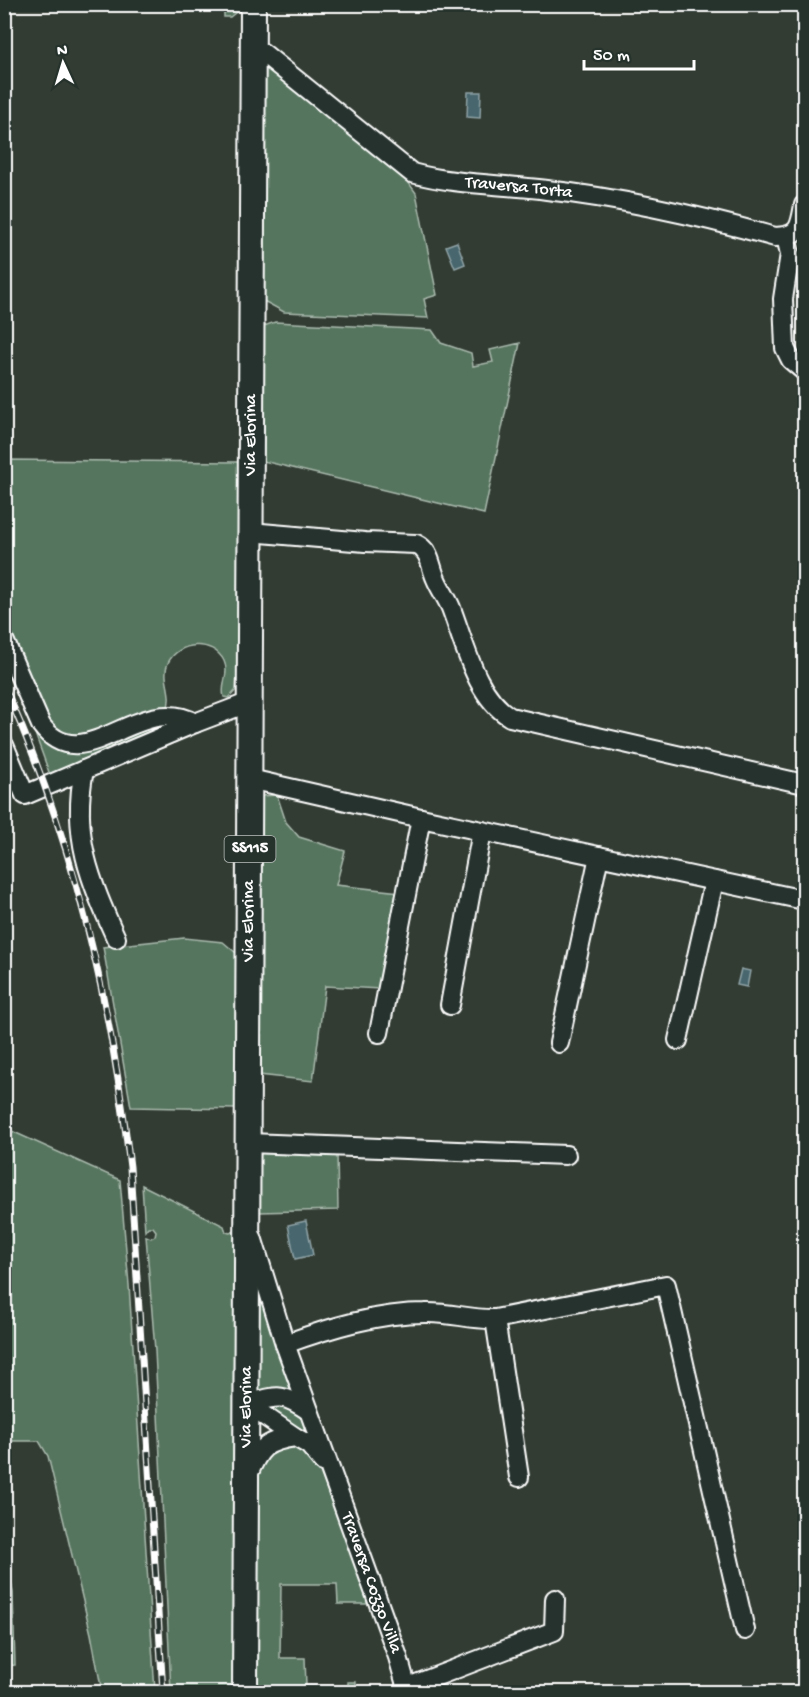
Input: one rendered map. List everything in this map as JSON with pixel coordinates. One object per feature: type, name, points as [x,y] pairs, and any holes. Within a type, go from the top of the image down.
[{"type":"main road","name":"Via Elorina","points":[[245,1692],[253,4]]},
{"type":"street","name":"Traversa Torta","points":[[253,49],[263,53],[412,173],[435,179],[547,190],[626,202],[704,217],[775,237],[786,237]]},
{"type":"street","points":[[804,205],[800,226],[796,232],[786,237],[790,254],[783,299],[785,348],[790,360],[804,371]]},
{"type":"street","points":[[250,532],[417,544],[423,547],[428,554],[436,580],[450,605],[482,688],[490,701],[510,717],[804,784]]},
{"type":"street","points":[[4,640],[41,725],[49,736],[60,742],[76,745],[91,742],[157,716],[184,717],[195,723]]},
{"type":"street","points":[[4,746],[25,795],[250,702]]},
{"type":"street","points":[[84,770],[79,795],[80,833],[94,887],[116,938]]},
{"type":"street","points":[[250,779],[804,900]]},
{"type":"street","points":[[379,1033],[421,818]]},
{"type":"street","points":[[450,1005],[482,831]]},
{"type":"street","points":[[559,1043],[599,856]]},
{"type":"street","points":[[678,1040],[714,881]]},
{"type":"street","points":[[249,1143],[566,1155]]},
{"type":"street","name":"Traversa Cozzo Villa","points":[[248,1223],[285,1344],[398,1657],[407,1690]]},
{"type":"street","points":[[285,1344],[357,1321],[424,1312],[475,1320],[495,1320],[666,1285],[745,1630]]},
{"type":"street","points":[[495,1320],[519,1477]]},
{"type":"street","points":[[247,1404],[277,1396],[289,1398],[309,1411]]},
{"type":"street","points":[[247,1404],[309,1445],[331,1473]]},
{"type":"street","points":[[246,1478],[257,1454],[268,1444],[279,1439],[295,1437]]},
{"type":"street","points":[[407,1690],[554,1631],[555,1599]]},
{"type":"green space","points":[[224,5],[236,5],[240,9],[230,17],[224,17]]},
{"type":"green space","points":[[267,64],[406,179],[416,193],[437,295],[424,299],[428,318],[284,312],[262,300],[263,67]]},
{"type":"green space","points":[[275,322],[432,330],[441,343],[471,353],[473,366],[493,362],[490,350],[520,343],[484,514],[263,461],[264,326]]},
{"type":"green space","points":[[4,460],[239,462],[237,678],[236,690],[229,698],[224,697],[223,693],[226,666],[219,654],[204,646],[187,647],[179,650],[173,656],[166,669],[169,698],[167,709],[90,738],[52,731],[5,627]]},
{"type":"green space","points":[[4,656],[58,747],[157,720],[179,722],[50,775],[33,728],[5,666]]},
{"type":"green space","points":[[277,795],[286,822],[299,837],[345,851],[336,885],[400,892],[380,989],[325,986],[313,1081],[259,1075],[261,796]]},
{"type":"green space","points":[[184,938],[223,942],[236,953],[236,1109],[131,1107],[103,947]]},
{"type":"green space","points":[[5,1128],[120,1180],[129,1285],[155,1692],[102,1692],[91,1634],[48,1456],[39,1441],[12,1441],[5,1446]]},
{"type":"green space","points":[[263,1151],[337,1152],[338,1210],[260,1212],[258,1154]]},
{"type":"green space","points":[[142,1185],[224,1226],[226,1232],[235,1231],[237,1235],[236,1692],[171,1692],[155,1350],[146,1236],[151,1238],[155,1236],[156,1231],[153,1227],[148,1227],[145,1231]]},
{"type":"green space","points":[[261,1296],[296,1390],[292,1393],[258,1396],[258,1297]]},
{"type":"green space","points":[[272,1403],[300,1411],[310,1438],[265,1412],[266,1405]]},
{"type":"green space","points":[[284,1444],[300,1447],[316,1461],[364,1586],[367,1604],[338,1604],[337,1584],[281,1584],[280,1658],[305,1658],[306,1686],[348,1686],[348,1682],[356,1682],[356,1692],[252,1692],[253,1482],[263,1457]]},
{"type":"green space","points":[[5,1546],[13,1593],[15,1665],[5,1666]]},
{"type":"water","points":[[468,92],[481,92],[480,118],[467,117]]},
{"type":"water","points":[[457,242],[465,264],[455,268],[446,246]]},
{"type":"water","points":[[741,969],[750,971],[747,987],[737,985]]},
{"type":"water","points":[[306,1221],[313,1255],[295,1259],[288,1225]]},
{"type":"railway","points":[[4,686],[51,802],[70,862],[100,982],[122,1105],[130,1167],[163,1692]]}]
